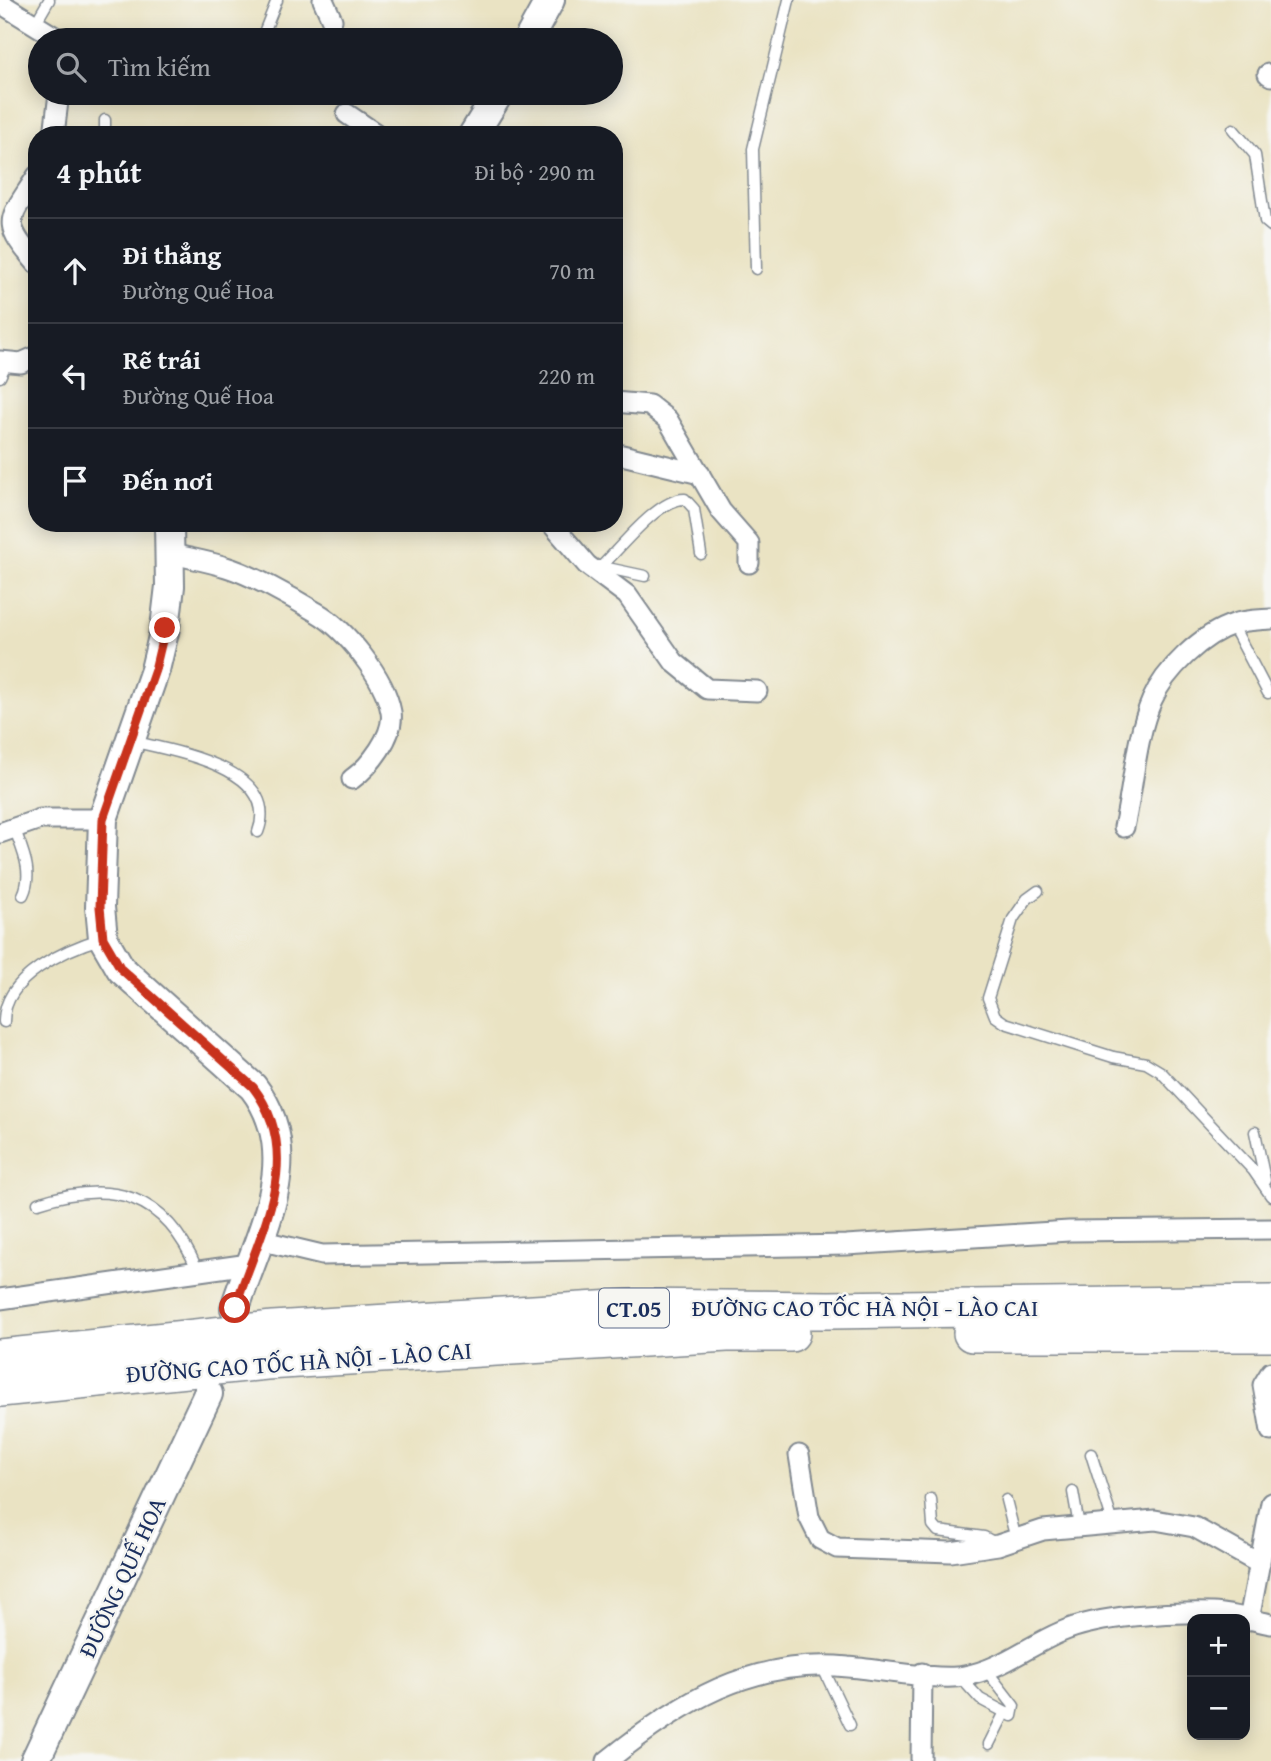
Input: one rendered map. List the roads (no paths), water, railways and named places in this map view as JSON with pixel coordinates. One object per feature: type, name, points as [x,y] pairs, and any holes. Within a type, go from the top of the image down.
[{"type":"highway","name":"ĐƯỜNG CAO TỐC HÀ NỘI - LÀO CAI","points":[[0,1359],[273,1330],[631,1308],[829,1310],[1271,1304]]},
{"type":"highway","name":"ĐƯỜNG CAO TỐC HÀ NỘI - LÀO CAI","points":[[0,1388],[267,1361],[727,1333],[1271,1333]]},
{"type":"street","points":[[323,0],[332,20]]},
{"type":"street","points":[[535,28],[550,0]]},
{"type":"street","points":[[1,5],[41,28]]},
{"type":"street","points":[[55,126],[58,105]]},
{"type":"street","points":[[479,126],[492,105]]},
{"type":"street","points":[[347,114],[364,126]]},
{"type":"street","points":[[28,190],[10,218],[10,229],[28,252]]},
{"type":"street","points":[[2,366],[28,360]]},
{"type":"street","points":[[623,403],[649,405],[668,420],[721,511],[753,547]]},
{"type":"street","points":[[623,455],[700,474]]},
{"type":"street","points":[[169,532],[170,586],[165,628],[155,670],[103,819],[100,907],[103,938],[121,969],[253,1087],[267,1105],[275,1125],[279,1150],[276,1184],[235,1308]]},
{"type":"street","points":[[560,532],[627,595],[674,662],[707,690],[757,691]]},
{"type":"street","points":[[169,553],[237,572],[318,612],[352,641],[371,668],[391,712],[391,722],[372,760],[352,779]]},
{"type":"street","points":[[1124,827],[1142,734],[1152,699],[1182,660],[1205,640],[1232,624],[1271,619]]},
{"type":"street","points":[[7,830],[40,819],[103,819]]},
{"type":"street","points":[[0,1299],[197,1269],[254,1252],[322,1255],[846,1245],[1069,1231],[1271,1229]]},
{"type":"street","points":[[1271,1372],[1263,1385],[1271,1431]]},
{"type":"street","name":"ĐƯỜNG QUẾ HOA","points":[[35,1761],[208,1394]]},
{"type":"street","points":[[799,1455],[808,1517],[820,1539],[837,1548],[951,1552],[1007,1542],[1043,1530],[1155,1520],[1194,1527],[1260,1564]]},
{"type":"street","points":[[1250,1615],[1271,1503]]},
{"type":"street","points":[[607,1761],[647,1728],[697,1698],[737,1680],[774,1668],[821,1665],[960,1677],[987,1671],[1062,1632],[1087,1623],[1117,1618],[1187,1615]]},
{"type":"street","points":[[1250,1620],[1271,1624]]},
{"type":"street","points":[[921,1761],[922,1673]]},
{"type":"lane","points":[[35,24],[49,0]]},
{"type":"lane","points":[[266,28],[278,0]]},
{"type":"lane","points":[[756,269],[753,149],[789,0]]},
{"type":"lane","points":[[106,120],[106,126]]},
{"type":"lane","points":[[1233,129],[1255,155],[1265,221],[1271,226]]},
{"type":"lane","points":[[594,566],[654,514],[677,498],[685,499],[694,509],[701,554]]},
{"type":"lane","points":[[594,566],[645,576]]},
{"type":"lane","points":[[1232,624],[1268,693]]},
{"type":"lane","points":[[130,740],[226,768],[252,791],[261,807],[258,832]]},
{"type":"lane","points":[[7,830],[29,872],[23,895]]},
{"type":"lane","points":[[1038,891],[1019,908],[1009,932],[988,998],[995,1016],[1005,1023],[1113,1057],[1146,1063],[1161,1072],[1270,1193]]},
{"type":"lane","points":[[4,1022],[8,1000],[21,984],[77,946],[103,938]]},
{"type":"lane","points":[[1255,1132],[1259,1163],[1270,1193]]},
{"type":"lane","points":[[37,1203],[63,1195],[118,1193],[138,1199],[158,1211],[175,1230],[197,1269]]},
{"type":"lane","points":[[1091,1454],[1113,1523]]},
{"type":"lane","points":[[1073,1492],[1079,1527]]},
{"type":"lane","points":[[931,1499],[933,1525],[938,1531],[1007,1542],[1006,1500]]},
{"type":"lane","points":[[1213,1525],[1229,1547]]},
{"type":"lane","points":[[821,1665],[850,1725]]},
{"type":"lane","points":[[960,1677],[980,1699],[1004,1714],[1014,1715],[1014,1706],[987,1671]]},
{"type":"lane","points":[[989,1744],[1004,1714]]}]
